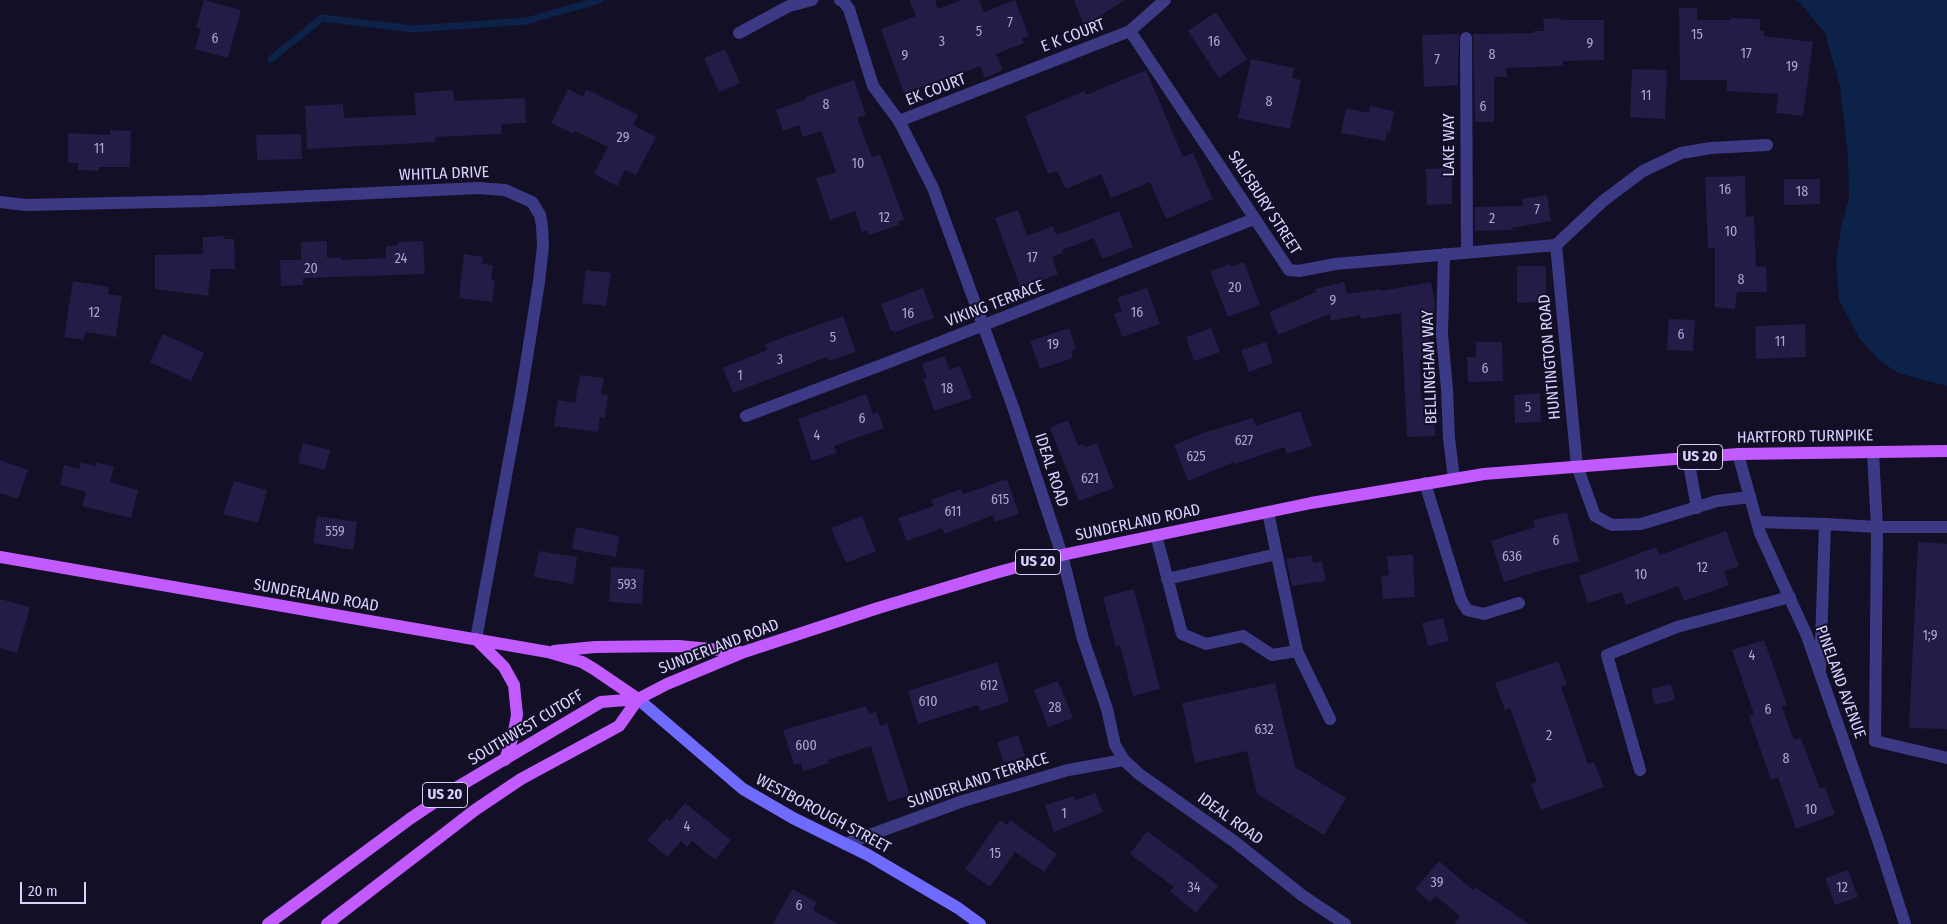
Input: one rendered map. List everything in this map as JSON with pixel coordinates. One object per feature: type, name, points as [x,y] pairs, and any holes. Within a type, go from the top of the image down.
[{"type":"main road","name":"HARTFORD TURNPIKE","points":[[1454,479],[1484,474],[1738,454],[1947,451]]},
{"type":"main road","name":"SUNDERLAND ROAD","points":[[0,557],[548,652],[582,662],[638,699],[667,684],[744,652],[878,608],[1062,555],[1268,512],[1454,479]]},
{"type":"main road","points":[[476,639],[504,667],[514,685],[517,715],[513,736],[505,760]]},
{"type":"main road","points":[[548,652],[594,647],[679,646],[744,652]]},
{"type":"main road","name":"SOUTHWEST CUTOFF","points":[[268,924],[411,818],[456,788],[601,702],[638,699]]},
{"type":"main road","name":"US 20","points":[[327,924],[475,810],[520,779],[619,726],[638,699]]},
{"type":"street","points":[[738,33],[788,6],[812,0]]},
{"type":"street","name":"IDEAL ROAD","points":[[841,0],[849,9],[873,86],[900,121],[933,188],[1014,407],[1062,555],[1083,640],[1107,709],[1115,745],[1124,760],[1139,774],[1235,842],[1303,896],[1344,924]]},
{"type":"street","name":"E K COURT","points":[[984,89],[1130,31],[1165,0]]},
{"type":"street","name":"SALISBURY STREET","points":[[1130,31],[1289,270],[1299,271],[1335,264],[1556,245]]},
{"type":"street","name":"LAKE WAY","points":[[1466,38],[1467,252]]},
{"type":"street","name":"EK COURT","points":[[900,121],[984,89]]},
{"type":"street","points":[[1556,245],[1603,201],[1644,171],[1681,153],[1711,148],[1767,145]]},
{"type":"street","name":"WHITLA DRIVE","points":[[0,202],[26,205],[205,201],[478,188],[505,190],[532,202],[540,215],[542,226],[543,246],[539,282],[521,395],[476,639]]},
{"type":"street","name":"VIKING TERRACE","points":[[746,416],[983,326],[1254,218]]},
{"type":"street","name":"HUNTINGTON ROAD","points":[[1556,245],[1577,466],[1595,516],[1612,525],[1642,524],[1717,501],[1750,497]]},
{"type":"street","name":"BELLINGHAM WAY","points":[[1444,254],[1442,336],[1449,438],[1454,479]]},
{"type":"street","points":[[1873,453],[1877,527],[1875,741],[1947,758]]},
{"type":"street","name":"PINELAND AVENUE","points":[[1738,454],[1760,533],[1807,636],[1905,924]]},
{"type":"street","points":[[1688,458],[1697,508]]},
{"type":"street","points":[[1426,483],[1461,600],[1467,610],[1484,614],[1519,602]]},
{"type":"street","points":[[1268,512],[1297,651],[1330,719]]},
{"type":"street","points":[[1758,522],[1877,527],[1947,527]]},
{"type":"street","points":[[1820,673],[1825,524]]},
{"type":"street","points":[[1156,535],[1182,634],[1206,644],[1243,636],[1272,655],[1297,651]]},
{"type":"street","points":[[1168,579],[1277,554]]},
{"type":"street","points":[[1640,770],[1606,655],[1677,626],[1790,598]]},
{"type":"street","name":"WESTBOROUGH STREET","points":[[638,699],[742,789],[909,879],[958,908],[980,924]]},
{"type":"street","name":"SUNDERLAND TERRACE","points":[[845,844],[963,801],[1068,770],[1124,760]]},
{"type":"water","points":[[1795,0],[1947,0],[1947,386],[1898,373],[1879,360],[1860,339],[1839,300],[1836,262],[1841,227],[1849,198],[1848,157],[1840,86],[1825,33],[1801,4]]},
{"type":"building","points":[[204,0],[241,10],[228,58],[195,49],[201,29],[196,28]]},
{"type":"building","points":[[909,0],[935,0],[938,9],[961,0],[979,0],[984,12],[1015,0],[1029,36],[1022,39],[1024,43],[996,54],[1003,70],[985,78],[980,66],[954,77],[953,75],[904,93],[881,29],[916,16]]},
{"type":"building","points":[[1074,0],[1125,0],[1084,26]]},
{"type":"building","points":[[1679,8],[1697,8],[1697,20],[1760,19],[1760,31],[1764,31],[1764,36],[1813,42],[1803,116],[1776,113],[1778,94],[1727,91],[1727,80],[1680,80]]},
{"type":"building","points":[[1216,12],[1247,59],[1219,78],[1188,31]]},
{"type":"building","points":[[1561,18],[1561,20],[1604,20],[1604,60],[1563,61],[1563,66],[1506,68],[1507,77],[1494,77],[1494,122],[1475,122],[1473,34],[1534,33],[1534,31],[1544,31],[1543,19]]},
{"type":"building","points":[[1459,34],[1458,85],[1424,87],[1422,35]]},
{"type":"building","points":[[725,49],[740,83],[719,92],[704,58]]},
{"type":"building","points":[[1251,59],[1294,68],[1292,78],[1301,80],[1290,129],[1238,118]]},
{"type":"building","points":[[1632,69],[1667,70],[1665,119],[1630,117]]},
{"type":"building","points":[[1146,70],[1183,157],[1193,153],[1213,199],[1166,219],[1150,182],[1111,198],[1101,174],[1066,189],[1057,171],[1048,174],[1025,116],[1084,91],[1086,95]]},
{"type":"building","points":[[854,80],[866,115],[857,118],[872,157],[880,154],[904,219],[898,222],[899,225],[869,235],[867,230],[862,232],[855,211],[830,220],[816,178],[836,172],[821,131],[803,137],[799,125],[783,131],[776,110],[806,99],[805,97]]},
{"type":"building","points":[[568,89],[583,97],[586,89],[638,115],[633,125],[656,137],[636,175],[625,170],[617,186],[594,174],[608,147],[575,131],[573,134],[551,123]]},
{"type":"building","points":[[453,90],[454,101],[525,98],[526,123],[501,124],[502,134],[435,137],[436,142],[307,149],[305,106],[343,104],[344,118],[416,115],[414,93]]},
{"type":"building","points":[[1370,106],[1394,111],[1390,133],[1387,132],[1385,141],[1341,133],[1346,108],[1369,113]]},
{"type":"building","points":[[110,130],[131,131],[130,167],[99,167],[99,171],[78,170],[78,163],[68,163],[68,133],[110,135]]},
{"type":"building","points":[[301,134],[302,159],[257,160],[256,135]]},
{"type":"building","points":[[1452,168],[1452,204],[1427,205],[1426,169]]},
{"type":"building","points":[[1745,176],[1746,217],[1754,216],[1756,267],[1766,266],[1767,292],[1737,292],[1735,309],[1715,307],[1715,248],[1708,248],[1705,177]]},
{"type":"building","points":[[1784,179],[1820,179],[1820,204],[1784,205]]},
{"type":"building","points":[[1547,195],[1551,221],[1511,228],[1512,230],[1475,231],[1475,207],[1523,206],[1522,199]]},
{"type":"building","points":[[1018,210],[1027,236],[1053,226],[1056,235],[1088,223],[1094,238],[1062,250],[1063,253],[1052,257],[1058,274],[1021,289],[995,218]]},
{"type":"building","points":[[1119,211],[1133,247],[1102,259],[1088,223]]},
{"type":"building","points":[[224,236],[224,239],[234,239],[235,269],[211,269],[208,296],[155,289],[155,255],[203,254],[203,237]]},
{"type":"building","points":[[327,241],[327,258],[341,257],[341,260],[386,258],[386,246],[398,245],[398,242],[423,241],[425,274],[303,278],[303,285],[281,286],[280,260],[301,260],[301,242]]},
{"type":"building","points":[[464,254],[483,257],[482,264],[493,265],[491,280],[495,281],[492,302],[459,298]]},
{"type":"building","points":[[1244,262],[1260,305],[1228,317],[1210,271],[1230,264],[1231,267]]},
{"type":"building","points":[[1517,266],[1546,266],[1546,302],[1517,303]]},
{"type":"building","points":[[586,270],[611,273],[606,306],[582,303]]},
{"type":"building","points":[[73,281],[109,287],[108,294],[122,296],[116,337],[85,332],[84,340],[64,337]]},
{"type":"building","points":[[1344,282],[1347,294],[1381,289],[1381,291],[1431,282],[1435,302],[1434,314],[1429,315],[1430,360],[1420,360],[1421,399],[1434,398],[1435,436],[1407,437],[1401,313],[1361,319],[1360,315],[1331,321],[1330,314],[1278,335],[1269,312],[1316,292],[1315,289]]},
{"type":"building","points":[[923,288],[934,318],[895,332],[894,330],[891,331],[881,304]]},
{"type":"building","points":[[1147,288],[1160,324],[1122,337],[1114,314],[1122,311],[1117,298]]},
{"type":"building","points":[[843,316],[856,352],[829,361],[827,357],[733,393],[723,368],[767,350],[765,344]]},
{"type":"building","points":[[1669,319],[1695,320],[1693,351],[1667,350]]},
{"type":"building","points":[[1805,324],[1806,357],[1756,359],[1755,326]]},
{"type":"building","points":[[1069,328],[1076,349],[1071,351],[1073,358],[1040,369],[1030,341]]},
{"type":"building","points":[[1211,328],[1220,352],[1194,361],[1186,337]]},
{"type":"building","points":[[163,334],[204,353],[191,381],[150,362]]},
{"type":"building","points":[[1266,342],[1273,363],[1249,372],[1241,350]]},
{"type":"building","points":[[1476,342],[1502,342],[1503,381],[1468,382],[1467,357],[1476,357]]},
{"type":"building","points":[[945,356],[949,370],[960,366],[972,398],[934,411],[923,379],[927,378],[922,364]]},
{"type":"building","points":[[580,375],[604,378],[601,394],[608,395],[605,418],[600,417],[598,432],[554,426],[558,400],[575,403]]},
{"type":"building","points":[[1540,393],[1541,422],[1515,423],[1514,395]]},
{"type":"building","points":[[866,394],[873,414],[878,412],[884,428],[834,446],[837,453],[812,461],[798,419]]},
{"type":"building","points":[[1300,411],[1312,446],[1287,454],[1284,447],[1235,464],[1234,462],[1188,481],[1174,445],[1203,433],[1253,418],[1256,426]]},
{"type":"building","points":[[1068,420],[1078,446],[1084,444],[1085,447],[1097,443],[1114,488],[1079,501],[1050,428]]},
{"type":"building","points":[[303,443],[330,450],[325,470],[298,463]]},
{"type":"building","points":[[0,460],[28,470],[18,499],[0,493]]},
{"type":"building","points":[[81,462],[95,466],[96,462],[114,467],[110,482],[138,490],[131,518],[82,506],[86,492],[60,485],[64,465],[79,469]]},
{"type":"building","points":[[1007,479],[1019,514],[995,522],[993,515],[945,534],[942,528],[907,541],[898,518],[934,506],[931,500],[961,489],[963,494]]},
{"type":"building","points":[[234,481],[267,490],[258,523],[223,514]]},
{"type":"building","points":[[1567,512],[1579,561],[1504,582],[1491,541],[1535,527],[1533,520]]},
{"type":"building","points":[[317,516],[357,522],[353,550],[313,543]]},
{"type":"building","points":[[862,516],[876,551],[846,563],[831,528]]},
{"type":"building","points":[[576,527],[619,536],[616,557],[572,549]]},
{"type":"building","points":[[1726,531],[1739,566],[1724,571],[1729,585],[1684,601],[1678,586],[1626,605],[1622,592],[1588,603],[1579,576],[1656,547],[1660,555]]},
{"type":"building","points":[[1918,542],[1947,544],[1947,729],[1909,728]]},
{"type":"building","points":[[539,551],[577,557],[573,584],[534,577]]},
{"type":"building","points":[[1312,555],[1313,563],[1322,561],[1326,581],[1292,586],[1286,559]]},
{"type":"building","points":[[1413,555],[1415,597],[1383,599],[1381,576],[1389,575],[1387,556]]},
{"type":"building","points":[[611,567],[644,569],[642,604],[609,602]]},
{"type":"building","points":[[1134,589],[1160,689],[1133,696],[1120,645],[1116,647],[1103,597]]},
{"type":"building","points":[[0,599],[30,607],[17,653],[0,648]]},
{"type":"building","points":[[1443,618],[1449,641],[1428,646],[1422,623]]},
{"type":"building","points":[[1764,640],[1787,705],[1782,707],[1794,740],[1801,738],[1820,789],[1825,787],[1835,814],[1796,829],[1778,777],[1771,780],[1749,716],[1754,714],[1732,650]]},
{"type":"building","points":[[1558,661],[1567,685],[1561,687],[1588,764],[1594,762],[1604,787],[1541,810],[1531,784],[1537,782],[1510,708],[1505,710],[1495,683]]},
{"type":"building","points":[[997,662],[1009,702],[980,711],[978,705],[918,724],[908,691]]},
{"type":"building","points":[[1058,681],[1073,718],[1048,727],[1034,690]]},
{"type":"building","points":[[1275,683],[1295,767],[1346,798],[1324,835],[1257,794],[1247,751],[1195,763],[1182,703]]},
{"type":"building","points":[[1671,684],[1675,700],[1655,705],[1651,689]]},
{"type":"building","points":[[866,706],[869,714],[876,712],[880,726],[887,723],[910,795],[888,802],[871,746],[828,760],[829,763],[803,771],[801,763],[794,765],[783,730]]},
{"type":"building","points":[[1018,735],[1025,756],[1004,763],[997,742]]},
{"type":"building","points":[[1095,793],[1103,812],[1054,832],[1045,805],[1074,796],[1076,800]]},
{"type":"building","points":[[685,803],[731,840],[715,860],[692,841],[687,847],[681,841],[668,857],[647,840],[667,818],[670,821]]},
{"type":"building","points":[[1000,820],[1007,825],[1010,820],[1057,854],[1044,872],[1015,852],[990,887],[965,869]]},
{"type":"building","points":[[1147,831],[1218,886],[1196,913],[1170,891],[1174,887],[1130,854]]},
{"type":"building","points":[[1439,861],[1473,890],[1475,887],[1529,924],[1455,924],[1460,916],[1436,896],[1430,902],[1415,889]]},
{"type":"building","points":[[1848,870],[1858,897],[1835,905],[1825,878]]},
{"type":"building","points":[[792,889],[817,902],[813,910],[838,924],[773,924]]},
{"type":"waterway","points":[[271,59],[322,18],[413,29],[526,21],[600,0]]}]
